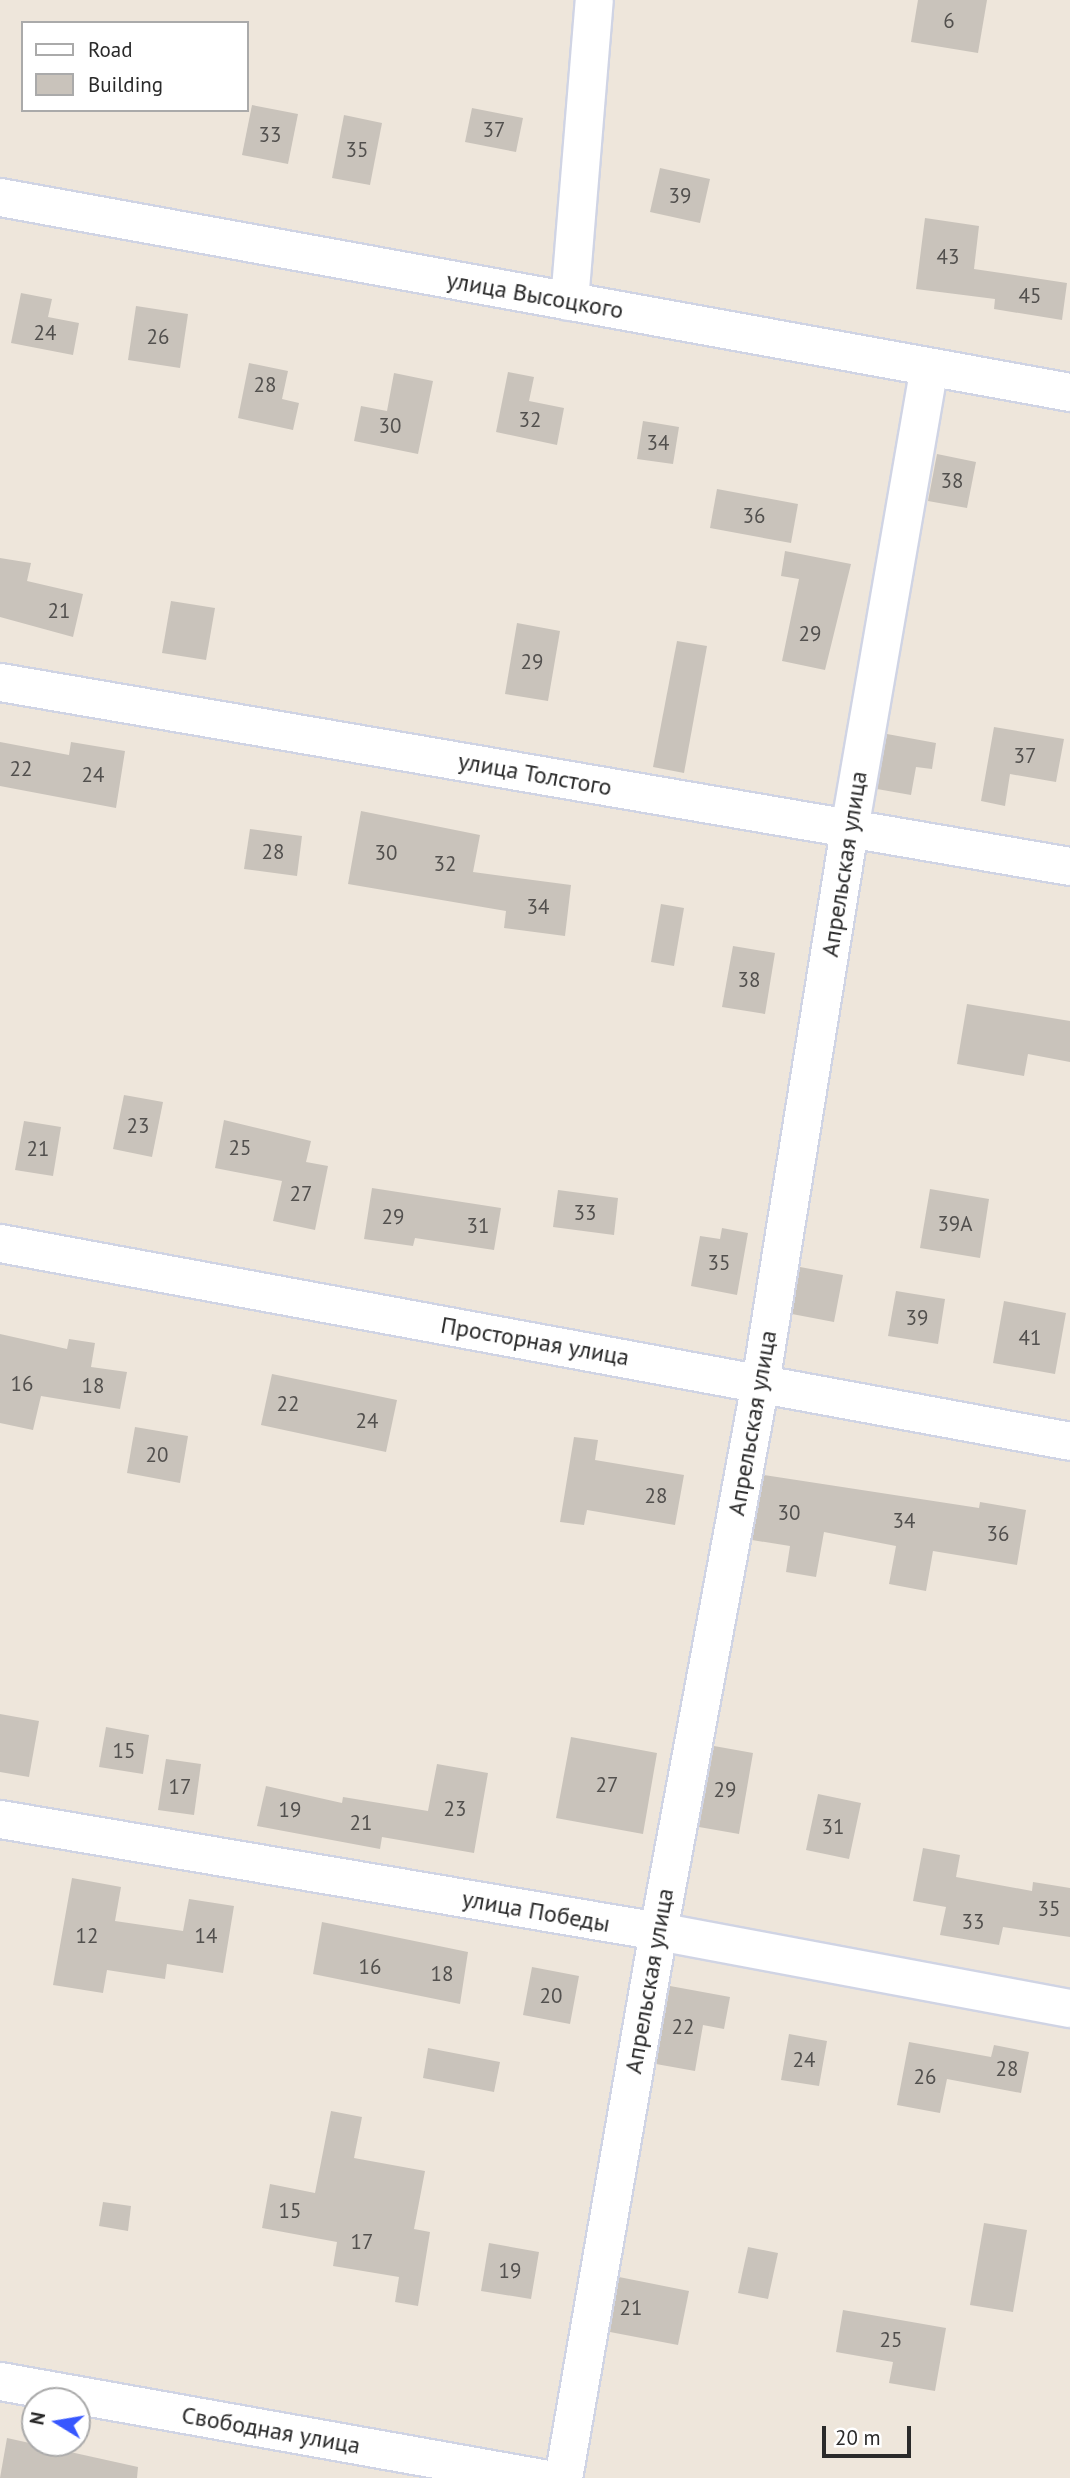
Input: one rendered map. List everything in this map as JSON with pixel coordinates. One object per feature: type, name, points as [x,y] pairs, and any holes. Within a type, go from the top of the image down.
[{"type":"street","points":[[569,301],[594,0]]},
{"type":"street","name":"улица Высоцкого","points":[[0,197],[1070,392]]},
{"type":"street","name":"Апрельская улица","points":[[563,2478],[657,1931],[760,1383],[849,829],[929,367]]},
{"type":"street","name":"улица Толстого","points":[[0,682],[1070,866]]},
{"type":"street","name":"Просторная улица","points":[[0,1243],[1070,1441]]},
{"type":"street","name":"улица Победы","points":[[0,1819],[657,1931],[1070,2008]]},
{"type":"street","name":"Свободная улица","points":[[0,2381],[542,2478]]},
{"type":"building","points":[[918,0],[987,0],[978,53],[911,42]]},
{"type":"building","points":[[252,105],[298,114],[288,164],[242,155]]},
{"type":"building","points":[[472,108],[523,118],[516,152],[465,142]]},
{"type":"building","points":[[344,115],[382,123],[370,185],[332,178]]},
{"type":"building","points":[[660,168],[710,179],[700,223],[650,212]]},
{"type":"building","points":[[925,218],[979,226],[974,269],[1067,283],[1062,320],[994,309],[995,299],[916,289]]},
{"type":"building","points":[[21,293],[52,299],[48,317],[79,323],[73,355],[11,343]]},
{"type":"building","points":[[136,306],[188,314],[180,368],[128,360]]},
{"type":"building","points":[[249,363],[288,371],[282,399],[299,403],[293,430],[238,418]]},
{"type":"building","points":[[508,372],[534,377],[529,401],[564,408],[557,445],[496,432]]},
{"type":"building","points":[[394,373],[433,381],[418,454],[354,441],[361,406],[387,411]]},
{"type":"building","points":[[643,421],[679,427],[673,464],[637,459]]},
{"type":"building","points":[[937,454],[976,462],[967,508],[928,501]]},
{"type":"building","points":[[717,489],[798,504],[791,543],[710,528]]},
{"type":"building","points":[[785,551],[851,564],[825,670],[782,661],[799,579],[781,576]]},
{"type":"building","points":[[0,558],[31,563],[27,581],[83,594],[73,637],[0,617]]},
{"type":"building","points":[[171,601],[215,608],[206,660],[162,653]]},
{"type":"building","points":[[517,623],[560,631],[548,701],[505,694]]},
{"type":"building","points":[[677,641],[707,646],[684,773],[653,767]]},
{"type":"building","points":[[994,727],[1064,739],[1056,782],[1010,774],[1005,806],[981,801]]},
{"type":"building","points":[[887,734],[936,743],[932,769],[916,767],[911,795],[877,789]]},
{"type":"building","points":[[0,742],[69,755],[71,742],[125,751],[116,808],[0,786]]},
{"type":"building","points":[[361,811],[480,835],[473,872],[571,885],[565,936],[504,928],[506,911],[348,884]]},
{"type":"building","points":[[250,829],[302,836],[297,876],[244,869]]},
{"type":"building","points":[[661,904],[684,908],[674,966],[651,962]]},
{"type":"building","points":[[733,946],[775,953],[765,1014],[722,1007]]},
{"type":"building","points":[[967,1004],[1070,1021],[1070,1062],[1028,1054],[1024,1076],[957,1064]]},
{"type":"building","points":[[124,1095],[163,1102],[152,1157],[113,1149]]},
{"type":"building","points":[[224,1120],[311,1141],[306,1162],[328,1166],[315,1230],[273,1221],[282,1181],[215,1168]]},
{"type":"building","points":[[24,1121],[61,1127],[53,1176],[15,1170]]},
{"type":"building","points":[[372,1188],[501,1208],[494,1250],[415,1238],[413,1246],[364,1239]]},
{"type":"building","points":[[930,1189],[989,1199],[980,1258],[920,1248]]},
{"type":"building","points":[[558,1190],[618,1198],[614,1235],[553,1227]]},
{"type":"building","points":[[722,1228],[748,1233],[737,1295],[691,1286],[700,1236],[720,1239]]},
{"type":"building","points":[[800,1267],[843,1275],[834,1322],[792,1314]]},
{"type":"building","points":[[896,1291],[945,1299],[938,1344],[888,1336]]},
{"type":"building","points":[[1004,1301],[1066,1313],[1055,1374],[993,1363]]},
{"type":"building","points":[[0,1334],[67,1349],[69,1339],[95,1343],[91,1367],[127,1372],[120,1409],[41,1396],[33,1430],[0,1423]]},
{"type":"building","points":[[272,1374],[397,1400],[386,1452],[261,1425]]},
{"type":"building","points":[[135,1427],[188,1436],[180,1483],[127,1473]]},
{"type":"building","points":[[574,1437],[598,1440],[595,1460],[684,1475],[675,1525],[587,1510],[584,1525],[560,1522]]},
{"type":"building","points":[[764,1475],[979,1508],[980,1502],[1026,1510],[1017,1565],[933,1551],[926,1591],[889,1584],[896,1546],[824,1532],[816,1577],[786,1572],[790,1546],[752,1540]]},
{"type":"building","points":[[0,1714],[39,1721],[29,1777],[0,1772]]},
{"type":"building","points":[[106,1727],[149,1735],[143,1774],[99,1767]]},
{"type":"building","points":[[571,1737],[657,1753],[643,1834],[556,1818]]},
{"type":"building","points":[[714,1746],[753,1753],[739,1834],[699,1827]]},
{"type":"building","points":[[166,1759],[201,1764],[194,1815],[158,1810]]},
{"type":"building","points":[[437,1764],[488,1773],[474,1853],[382,1837],[380,1849],[257,1826],[266,1786],[342,1803],[343,1797],[428,1811]]},
{"type":"building","points":[[818,1794],[861,1803],[849,1859],[806,1850]]},
{"type":"building","points":[[923,1848],[960,1855],[956,1877],[1032,1891],[1033,1882],[1070,1888],[1070,1937],[1003,1927],[999,1945],[940,1935],[946,1907],[913,1901]]},
{"type":"building","points":[[72,1878],[121,1887],[115,1921],[183,1931],[189,1899],[234,1906],[223,1973],[167,1964],[165,1979],[107,1970],[103,1993],[53,1985]]},
{"type":"building","points":[[322,1922],[468,1952],[460,2004],[313,1974]]},
{"type":"building","points":[[532,1967],[579,1976],[570,2024],[523,2015]]},
{"type":"building","points":[[670,1986],[730,1997],[724,2029],[703,2025],[695,2071],[656,2064]]},
{"type":"building","points":[[789,2034],[827,2041],[819,2086],[781,2080]]},
{"type":"building","points":[[909,2042],[991,2057],[994,2045],[1029,2052],[1021,2093],[947,2079],[940,2113],[897,2105]]},
{"type":"building","points":[[428,2048],[500,2062],[494,2092],[423,2078]]},
{"type":"building","points":[[331,2111],[362,2117],[354,2158],[425,2171],[414,2229],[430,2232],[418,2306],[395,2302],[399,2277],[333,2266],[337,2242],[262,2228],[270,2184],[315,2193]]},
{"type":"building","points":[[103,2202],[131,2206],[128,2231],[99,2226]]},
{"type":"building","points":[[984,2223],[1027,2230],[1013,2312],[970,2305]]},
{"type":"building","points":[[489,2243],[539,2252],[531,2299],[481,2291]]},
{"type":"building","points":[[748,2247],[778,2253],[768,2299],[738,2293]]},
{"type":"building","points":[[619,2277],[689,2291],[678,2345],[610,2332]]},
{"type":"building","points":[[843,2310],[946,2328],[935,2391],[889,2383],[893,2362],[836,2352]]},
{"type":"building","points":[[7,2438],[21,2441],[21,2457],[91,2457],[138,2467],[137,2478],[0,2478]]}]
